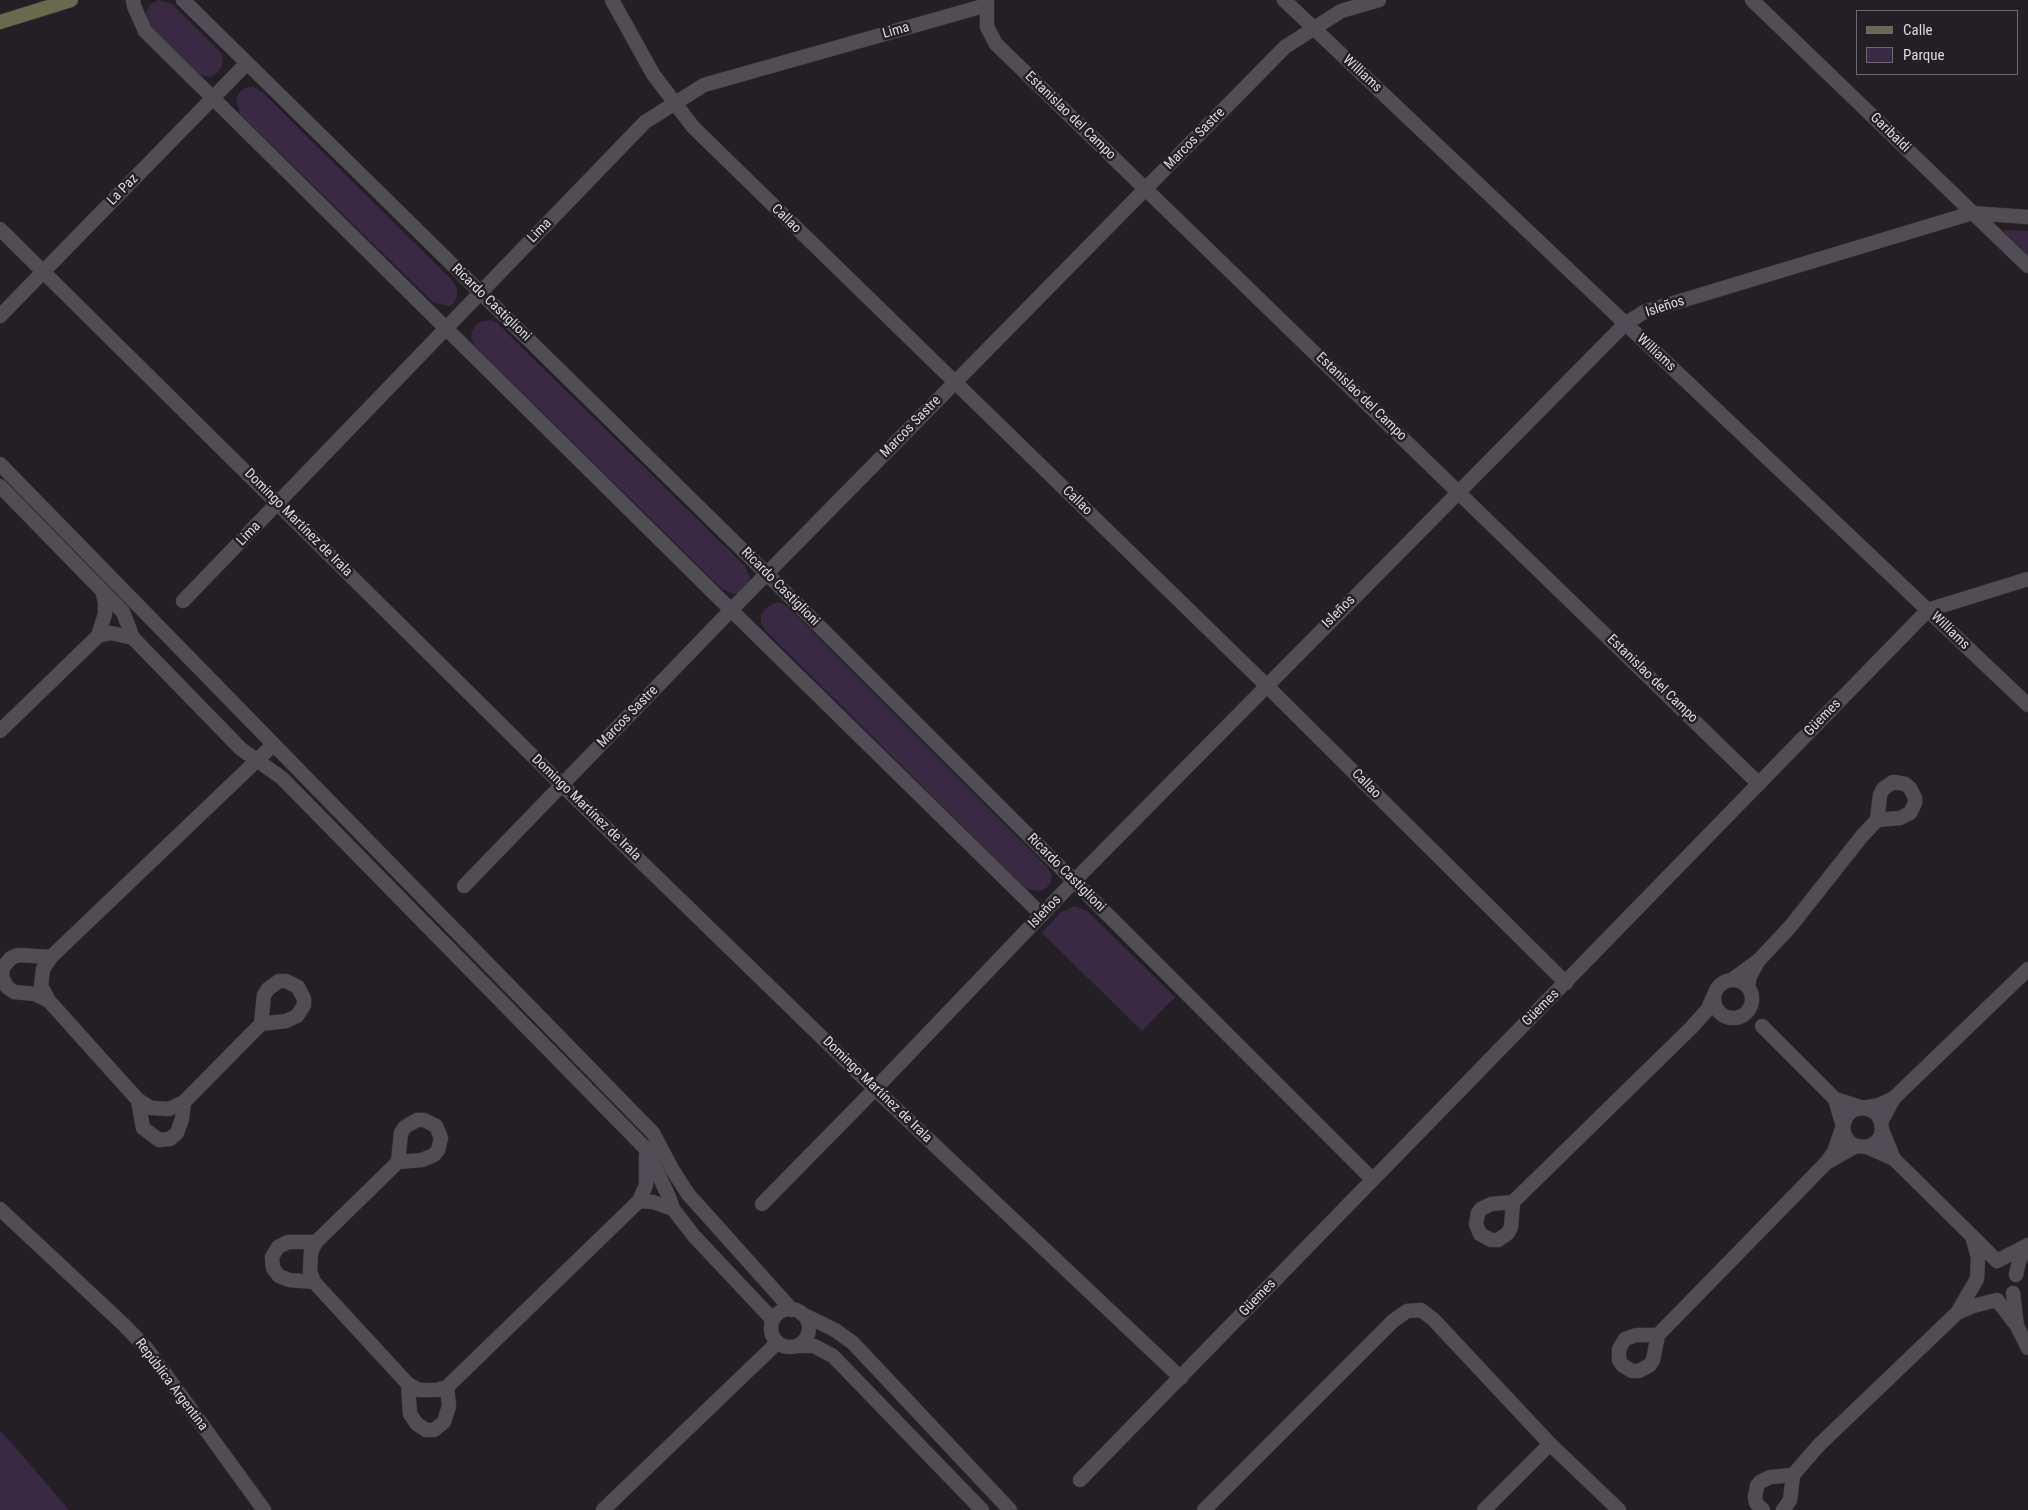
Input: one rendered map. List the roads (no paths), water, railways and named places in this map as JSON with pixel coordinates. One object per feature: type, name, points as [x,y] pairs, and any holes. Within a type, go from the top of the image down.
[{"type":"main road","points":[[0,22],[71,0]]},
{"type":"street","points":[[133,0],[145,31],[1042,915]]},
{"type":"street","name":"Ricardo Castiglioni","points":[[183,0],[766,574],[1372,1179]]},
{"type":"street","name":"Callao","points":[[612,0],[653,74],[693,127],[1267,686],[1566,983]]},
{"type":"street","name":"Williams","points":[[1284,0],[2028,705]]},
{"type":"street","name":"Marcos Sastre","points":[[464,886],[766,574],[1285,47],[1340,11],[1379,0]]},
{"type":"street","name":"Garibaldi","points":[[1752,0],[2028,266]]},
{"type":"street","name":"Lima","points":[[182,601],[481,294],[645,122],[674,102],[704,85],[987,3]]},
{"type":"street","name":"Estanislao del Campo","points":[[987,3],[987,28],[996,44],[1760,784]]},
{"type":"street","name":"La Paz","points":[[0,316],[246,64]]},
{"type":"street","name":"Isleños","points":[[762,1204],[1074,881],[1625,324],[1644,312],[1972,213],[2028,217]]},
{"type":"street","name":"Domingo Martínez de Irala","points":[[0,229],[562,785],[875,1089],[1181,1378]]},
{"type":"street","points":[[0,464],[653,1133],[688,1194],[808,1322],[809,1331],[805,1340],[797,1346]]},
{"type":"street","points":[[0,486],[123,612],[133,638],[241,749],[282,778],[646,1149],[670,1197],[673,1209],[694,1236],[773,1320]]},
{"type":"street","name":"Güemes","points":[[1080,1480],[1928,610],[2028,579]]},
{"type":"street","points":[[0,731],[98,636],[105,614],[105,602],[101,589]]},
{"type":"street","points":[[123,612],[134,601]]},
{"type":"street","points":[[98,636],[111,633],[133,638]]},
{"type":"street","points":[[261,1024],[184,1102],[169,1109],[151,1108],[138,1100],[49,1001],[41,986],[44,969],[51,957],[273,745]]},
{"type":"street","points":[[1513,1202],[1691,1028],[1708,1010],[1716,988],[1724,982],[1733,979],[1759,960],[1790,927],[1862,836],[1877,820]]},
{"type":"street","points":[[49,1001],[35,994],[14,992],[7,987],[2,977],[3,967],[11,958],[18,955],[51,957]]},
{"type":"street","points":[[1748,986],[1750,976],[1759,960]]},
{"type":"street","points":[[1658,1335],[1826,1163],[1834,1152],[1846,1117],[1853,1110],[1880,1105],[1894,1098],[2028,970]]},
{"type":"street","points":[[1733,979],[1741,981],[1748,986],[1762,1026],[1835,1099],[1871,1110],[1878,1115],[1894,1159]]},
{"type":"street","points":[[1713,997],[1714,1006],[1719,1013],[1762,1026]]},
{"type":"street","points":[[1691,1028],[1707,1020],[1733,1017],[1748,1011],[1753,1001]]},
{"type":"street","points":[[1826,1163],[1861,1147],[1874,1144],[1880,1138],[1882,1126],[1894,1098]]},
{"type":"street","points":[[1835,1099],[1844,1134],[1849,1142],[1894,1159],[1997,1261],[2009,1265],[2016,1275]]},
{"type":"street","points":[[138,1100],[143,1128],[151,1136],[159,1140],[170,1139],[177,1133],[182,1119],[184,1102]]},
{"type":"street","points":[[398,1162],[316,1242],[311,1252],[310,1271],[314,1282],[408,1384],[419,1390],[437,1390],[447,1387],[639,1201],[646,1184],[646,1149]]},
{"type":"street","points":[[639,1201],[653,1202],[673,1209]]},
{"type":"street","name":"República Argentina","points":[[0,1209],[147,1348],[264,1510]]},
{"type":"street","points":[[1972,1236],[1978,1257],[1978,1286],[1985,1296],[1997,1300],[2017,1326],[2028,1348]]},
{"type":"street","points":[[314,1282],[289,1280],[279,1276],[273,1268],[272,1257],[278,1247],[288,1242],[316,1242]]},
{"type":"street","points":[[1783,1510],[1790,1500],[1793,1475],[1819,1445],[1957,1313],[1982,1268],[2028,1245]]},
{"type":"street","points":[[2017,1326],[2012,1293],[2017,1281],[2016,1275],[2019,1261],[2028,1245]]},
{"type":"street","points":[[1957,1313],[1973,1306],[2003,1299],[2012,1293]]},
{"type":"street","points":[[982,1510],[833,1356],[814,1346],[787,1347],[777,1343],[772,1336],[771,1328],[773,1320],[778,1314],[784,1310],[797,1312],[835,1330],[853,1343],[1010,1510]]},
{"type":"street","points":[[1204,1510],[1393,1321],[1407,1311],[1421,1310],[1433,1319],[1550,1444],[1619,1510]]},
{"type":"street","points":[[602,1510],[777,1343]]},
{"type":"street","points":[[408,1384],[410,1414],[417,1424],[426,1430],[434,1430],[444,1422],[449,1406],[447,1387]]},
{"type":"street","points":[[1484,1510],[1550,1444]]},
{"type":"street","points":[[1763,1510],[1756,1502],[1755,1497],[1757,1486],[1760,1482],[1770,1477],[1793,1475]]}]
